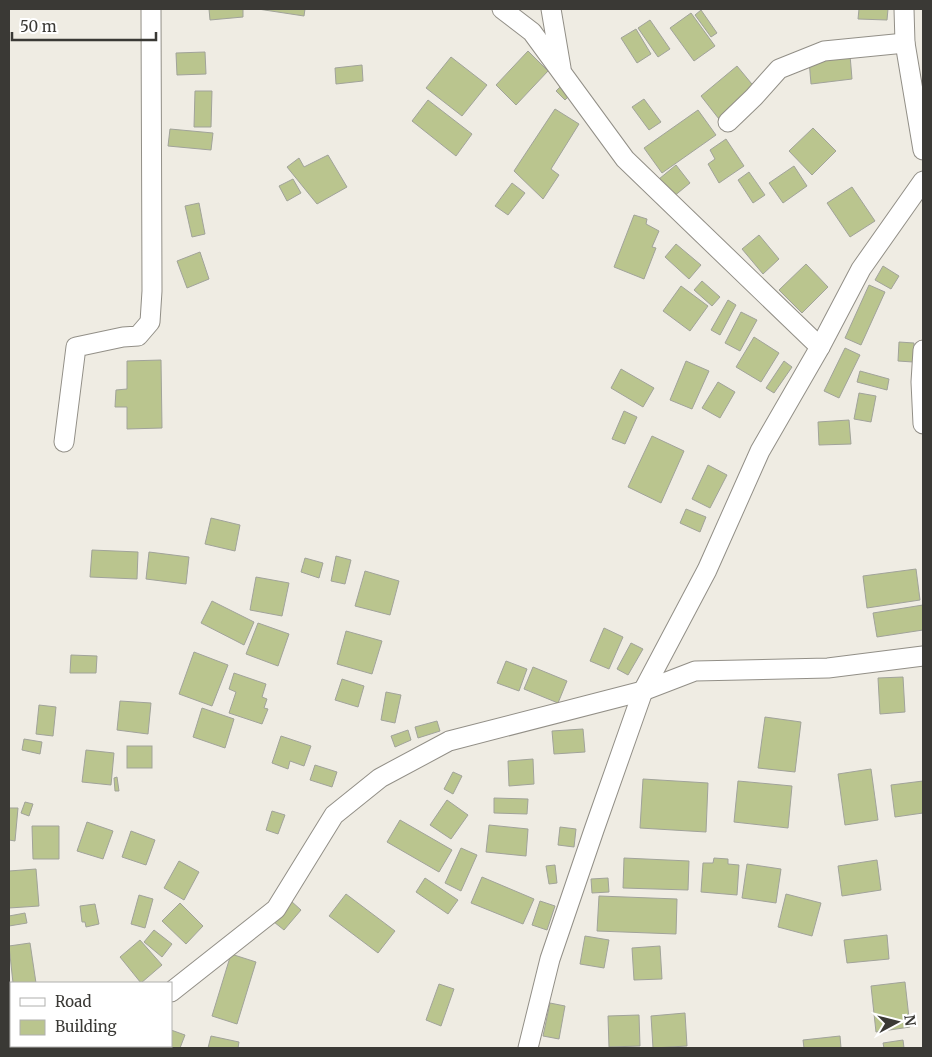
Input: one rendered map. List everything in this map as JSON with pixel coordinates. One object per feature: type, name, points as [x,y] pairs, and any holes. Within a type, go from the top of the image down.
[{"type":"street","points":[[64,442],[76,347],[123,337],[138,336],[150,322],[152,291],[151,9]]},
{"type":"street","points":[[502,9],[532,32],[625,159],[820,347]]},
{"type":"street","points":[[551,9],[561,71]]},
{"type":"street","points":[[904,9],[905,43],[923,150]]},
{"type":"street","points":[[728,122],[754,97],[779,68],[824,51],[905,43]]},
{"type":"street","points":[[528,1048],[550,959],[643,691],[707,570],[760,451],[862,269],[923,181]]},
{"type":"street","points":[[923,350],[920,382],[923,424]]},
{"type":"street","points":[[172,991],[276,909],[334,815],[380,778],[449,741],[643,691],[694,671],[828,668],[923,656]]},
{"type":"building","points":[[209,9],[243,9],[243,17],[210,20]]},
{"type":"building","points":[[258,9],[305,9],[304,16]]},
{"type":"building","points":[[859,9],[888,9],[887,20],[858,19]]},
{"type":"building","points":[[701,10],[717,33],[711,37],[695,15]]},
{"type":"building","points":[[691,13],[715,46],[694,61],[670,28]]},
{"type":"building","points":[[650,20],[670,49],[658,57],[638,28]]},
{"type":"building","points":[[636,29],[651,54],[637,63],[621,38]]},
{"type":"building","points":[[528,51],[548,71],[516,105],[496,85]]},
{"type":"building","points":[[205,52],[206,74],[177,75],[176,53]]},
{"type":"building","points":[[850,55],[852,79],[811,84],[809,60]]},
{"type":"building","points":[[451,57],[487,85],[462,116],[426,88]]},
{"type":"building","points":[[362,65],[363,81],[336,84],[335,68]]},
{"type":"building","points":[[737,66],[756,89],[719,119],[701,96]]},
{"type":"building","points":[[564,83],[573,92],[565,100],[556,91]]},
{"type":"building","points":[[195,91],[212,91],[211,127],[194,127]]},
{"type":"building","points":[[644,99],[661,122],[649,130],[632,107]]},
{"type":"building","points":[[428,100],[472,134],[456,156],[412,121]]},
{"type":"building","points":[[555,109],[579,124],[551,169],[559,175],[543,199],[514,171]]},
{"type":"building","points":[[698,110],[716,135],[662,173],[644,148]]},
{"type":"building","points":[[813,128],[836,151],[812,175],[789,151]]},
{"type":"building","points":[[170,129],[213,133],[211,150],[168,146]]},
{"type":"building","points":[[726,139],[744,166],[719,183],[708,164],[715,159],[710,150]]},
{"type":"building","points":[[328,155],[347,187],[317,204],[287,167],[299,158],[304,167]]},
{"type":"building","points":[[676,165],[690,183],[673,197],[659,179]]},
{"type":"building","points":[[794,166],[807,186],[783,203],[769,183]]},
{"type":"building","points":[[749,172],[765,195],[753,203],[738,180]]},
{"type":"building","points":[[293,179],[301,193],[287,201],[279,186]]},
{"type":"building","points":[[512,183],[525,193],[508,215],[495,206]]},
{"type":"building","points":[[852,187],[875,221],[850,237],[827,203]]},
{"type":"building","points":[[199,203],[205,234],[192,237],[185,206]]},
{"type":"building","points":[[634,215],[647,219],[646,224],[659,231],[652,247],[656,248],[644,279],[614,267]]},
{"type":"building","points":[[759,235],[779,259],[763,274],[742,249]]},
{"type":"building","points":[[676,244],[701,265],[689,279],[665,257]]},
{"type":"building","points":[[200,252],[209,279],[187,288],[177,261]]},
{"type":"building","points":[[806,264],[828,287],[802,313],[779,290]]},
{"type":"building","points":[[883,266],[899,276],[891,289],[875,280]]},
{"type":"building","points":[[702,281],[720,297],[712,306],[694,290]]},
{"type":"building","points":[[869,285],[885,292],[861,345],[845,338]]},
{"type":"building","points":[[681,286],[708,306],[690,331],[663,311]]},
{"type":"building","points":[[728,300],[736,305],[720,335],[711,330]]},
{"type":"building","points":[[741,312],[757,320],[740,351],[725,343]]},
{"type":"building","points":[[754,337],[779,353],[761,382],[736,367]]},
{"type":"building","points":[[899,342],[914,343],[913,362],[898,361]]},
{"type":"building","points":[[845,348],[860,355],[839,398],[824,391]]},
{"type":"building","points":[[161,360],[162,428],[127,429],[127,407],[115,407],[116,390],[127,389],[127,361]]},
{"type":"building","points":[[686,361],[709,371],[692,409],[670,400]]},
{"type":"building","points":[[784,361],[792,367],[774,393],[766,388]]},
{"type":"building","points":[[621,369],[654,388],[643,407],[611,388]]},
{"type":"building","points":[[860,371],[889,379],[887,390],[857,382]]},
{"type":"building","points":[[718,382],[735,392],[720,418],[702,408]]},
{"type":"building","points":[[859,393],[876,396],[871,422],[854,419]]},
{"type":"building","points":[[624,411],[637,417],[625,444],[612,439]]},
{"type":"building","points":[[849,420],[851,444],[819,445],[818,422]]},
{"type":"building","points":[[652,436],[684,451],[661,503],[628,487]]},
{"type":"building","points":[[708,465],[727,475],[710,508],[692,499]]},
{"type":"building","points":[[686,509],[706,517],[700,532],[680,523]]},
{"type":"building","points":[[211,518],[240,525],[235,551],[205,544]]},
{"type":"building","points":[[92,550],[138,552],[137,579],[90,577]]},
{"type":"building","points":[[149,552],[189,557],[186,584],[146,579]]},
{"type":"building","points":[[336,556],[351,560],[345,584],[331,581]]},
{"type":"building","points":[[305,558],[323,563],[319,578],[301,572]]},
{"type":"building","points":[[916,569],[920,600],[867,608],[863,576]]},
{"type":"building","points":[[365,571],[399,581],[390,615],[355,606]]},
{"type":"building","points":[[256,577],[289,583],[282,616],[250,610]]},
{"type":"building","points":[[212,601],[254,622],[244,645],[201,623]]},
{"type":"building","points":[[923,605],[923,630],[877,637],[873,613]]},
{"type":"building","points":[[258,623],[289,634],[278,666],[246,654]]},
{"type":"building","points":[[604,628],[623,637],[609,669],[590,661]]},
{"type":"building","points":[[346,631],[382,641],[372,674],[337,664]]},
{"type":"building","points":[[631,643],[643,649],[628,675],[617,669]]},
{"type":"building","points":[[194,652],[228,665],[212,706],[179,694]]},
{"type":"building","points":[[71,655],[97,656],[96,673],[70,673]]},
{"type":"building","points":[[506,661],[527,669],[519,691],[497,683]]},
{"type":"building","points":[[533,667],[567,681],[558,703],[524,689]]},
{"type":"building","points":[[234,673],[266,684],[262,697],[267,699],[264,708],[268,709],[262,724],[229,713],[236,692],[229,689]]},
{"type":"building","points":[[903,677],[905,712],[880,714],[878,678]]},
{"type":"building","points":[[342,679],[364,686],[358,707],[335,700]]},
{"type":"building","points":[[386,692],[401,695],[395,723],[381,720]]},
{"type":"building","points":[[120,701],[151,703],[148,734],[117,730]]},
{"type":"building","points":[[39,705],[56,707],[53,736],[36,734]]},
{"type":"building","points":[[202,708],[234,719],[225,748],[193,737]]},
{"type":"building","points":[[765,717],[801,722],[795,772],[758,768]]},
{"type":"building","points":[[437,721],[440,731],[418,738],[415,727]]},
{"type":"building","points":[[583,729],[585,752],[554,754],[552,731]]},
{"type":"building","points":[[408,730],[411,740],[395,747],[391,736]]},
{"type":"building","points":[[281,736],[311,746],[304,766],[290,761],[288,769],[272,763]]},
{"type":"building","points":[[24,739],[42,742],[40,754],[22,750]]},
{"type":"building","points":[[127,746],[152,746],[152,768],[127,768]]},
{"type":"building","points":[[86,750],[114,753],[111,785],[82,782]]},
{"type":"building","points":[[533,759],[534,784],[509,786],[508,761]]},
{"type":"building","points":[[315,765],[337,772],[332,787],[310,780]]},
{"type":"building","points":[[871,769],[878,820],[845,825],[838,774]]},
{"type":"building","points":[[453,772],[462,776],[453,794],[444,789]]},
{"type":"building","points":[[117,777],[119,791],[115,791],[114,778]]},
{"type":"building","points":[[643,779],[708,783],[706,832],[640,828]]},
{"type":"building","points":[[738,781],[792,786],[788,828],[734,822]]},
{"type":"building","points":[[923,781],[923,813],[895,817],[891,785]]},
{"type":"building","points":[[494,798],[528,799],[527,814],[494,813]]},
{"type":"building","points":[[447,800],[468,815],[451,839],[430,825]]},
{"type":"building","points":[[25,802],[33,804],[29,816],[21,813]]},
{"type":"building","points":[[9,808],[18,808],[15,841],[9,840]]},
{"type":"building","points":[[272,811],[285,815],[278,834],[266,830]]},
{"type":"building","points":[[400,820],[452,850],[439,872],[387,842]]},
{"type":"building","points":[[87,822],[113,831],[103,859],[77,851]]},
{"type":"building","points":[[489,825],[528,829],[526,856],[486,852]]},
{"type":"building","points":[[32,826],[59,826],[59,859],[33,859]]},
{"type":"building","points":[[560,827],[576,829],[574,847],[558,845]]},
{"type":"building","points":[[131,831],[155,840],[146,865],[122,857]]},
{"type":"building","points":[[461,848],[477,855],[461,891],[445,883]]},
{"type":"building","points":[[624,858],[689,861],[688,890],[623,888]]},
{"type":"building","points":[[714,858],[728,859],[728,864],[739,865],[737,895],[701,892],[703,863],[713,863]]},
{"type":"building","points":[[877,860],[881,890],[842,896],[838,866]]},
{"type":"building","points":[[179,861],[199,872],[184,900],[164,888]]},
{"type":"building","points":[[747,864],[781,869],[776,903],[742,898]]},
{"type":"building","points":[[555,865],[557,883],[549,884],[546,866]]},
{"type":"building","points":[[36,869],[39,906],[9,908],[9,871]]},
{"type":"building","points":[[482,877],[534,899],[523,924],[471,903]]},
{"type":"building","points":[[425,878],[458,900],[448,914],[416,892]]},
{"type":"building","points":[[608,878],[609,892],[592,893],[591,879]]},
{"type":"building","points":[[346,894],[395,931],[378,953],[329,916]]},
{"type":"building","points":[[786,894],[821,903],[812,936],[778,927]]},
{"type":"building","points":[[139,895],[153,899],[145,928],[131,924]]},
{"type":"building","points":[[599,896],[677,899],[676,934],[597,931]]},
{"type":"building","points":[[291,901],[301,910],[284,930],[274,922]]},
{"type":"building","points":[[540,901],[555,906],[547,930],[532,925]]},
{"type":"building","points":[[180,903],[203,926],[186,944],[162,921]]},
{"type":"building","points":[[95,904],[99,924],[86,927],[85,922],[82,922],[80,906]]},
{"type":"building","points":[[25,913],[27,923],[9,926],[9,916]]},
{"type":"building","points":[[154,930],[172,944],[162,957],[144,942]]},
{"type":"building","points":[[887,935],[889,959],[847,963],[844,940]]},
{"type":"building","points":[[585,936],[609,940],[604,968],[580,964]]},
{"type":"building","points":[[140,940],[162,965],[140,982],[120,957]]},
{"type":"building","points":[[30,943],[36,982],[13,982],[9,946]]},
{"type":"building","points":[[660,946],[662,979],[634,980],[632,948]]},
{"type":"building","points":[[231,954],[256,962],[237,1024],[212,1016]]},
{"type":"building","points":[[905,982],[910,1027],[876,1032],[871,986]]},
{"type":"building","points":[[439,984],[454,989],[441,1026],[426,1020]]},
{"type":"building","points":[[550,1003],[565,1006],[559,1039],[543,1036]]},
{"type":"building","points":[[685,1013],[687,1046],[653,1048],[651,1016]]},
{"type":"building","points":[[639,1015],[640,1046],[609,1047],[608,1016]]},
{"type":"building","points":[[172,1030],[185,1035],[180,1048],[151,1048],[172,1047]]},
{"type":"building","points":[[211,1036],[239,1042],[238,1048],[208,1048]]},
{"type":"building","points":[[840,1036],[841,1048],[804,1048],[803,1040]]},
{"type":"building","points":[[903,1040],[904,1048],[884,1048],[883,1043]]}]
